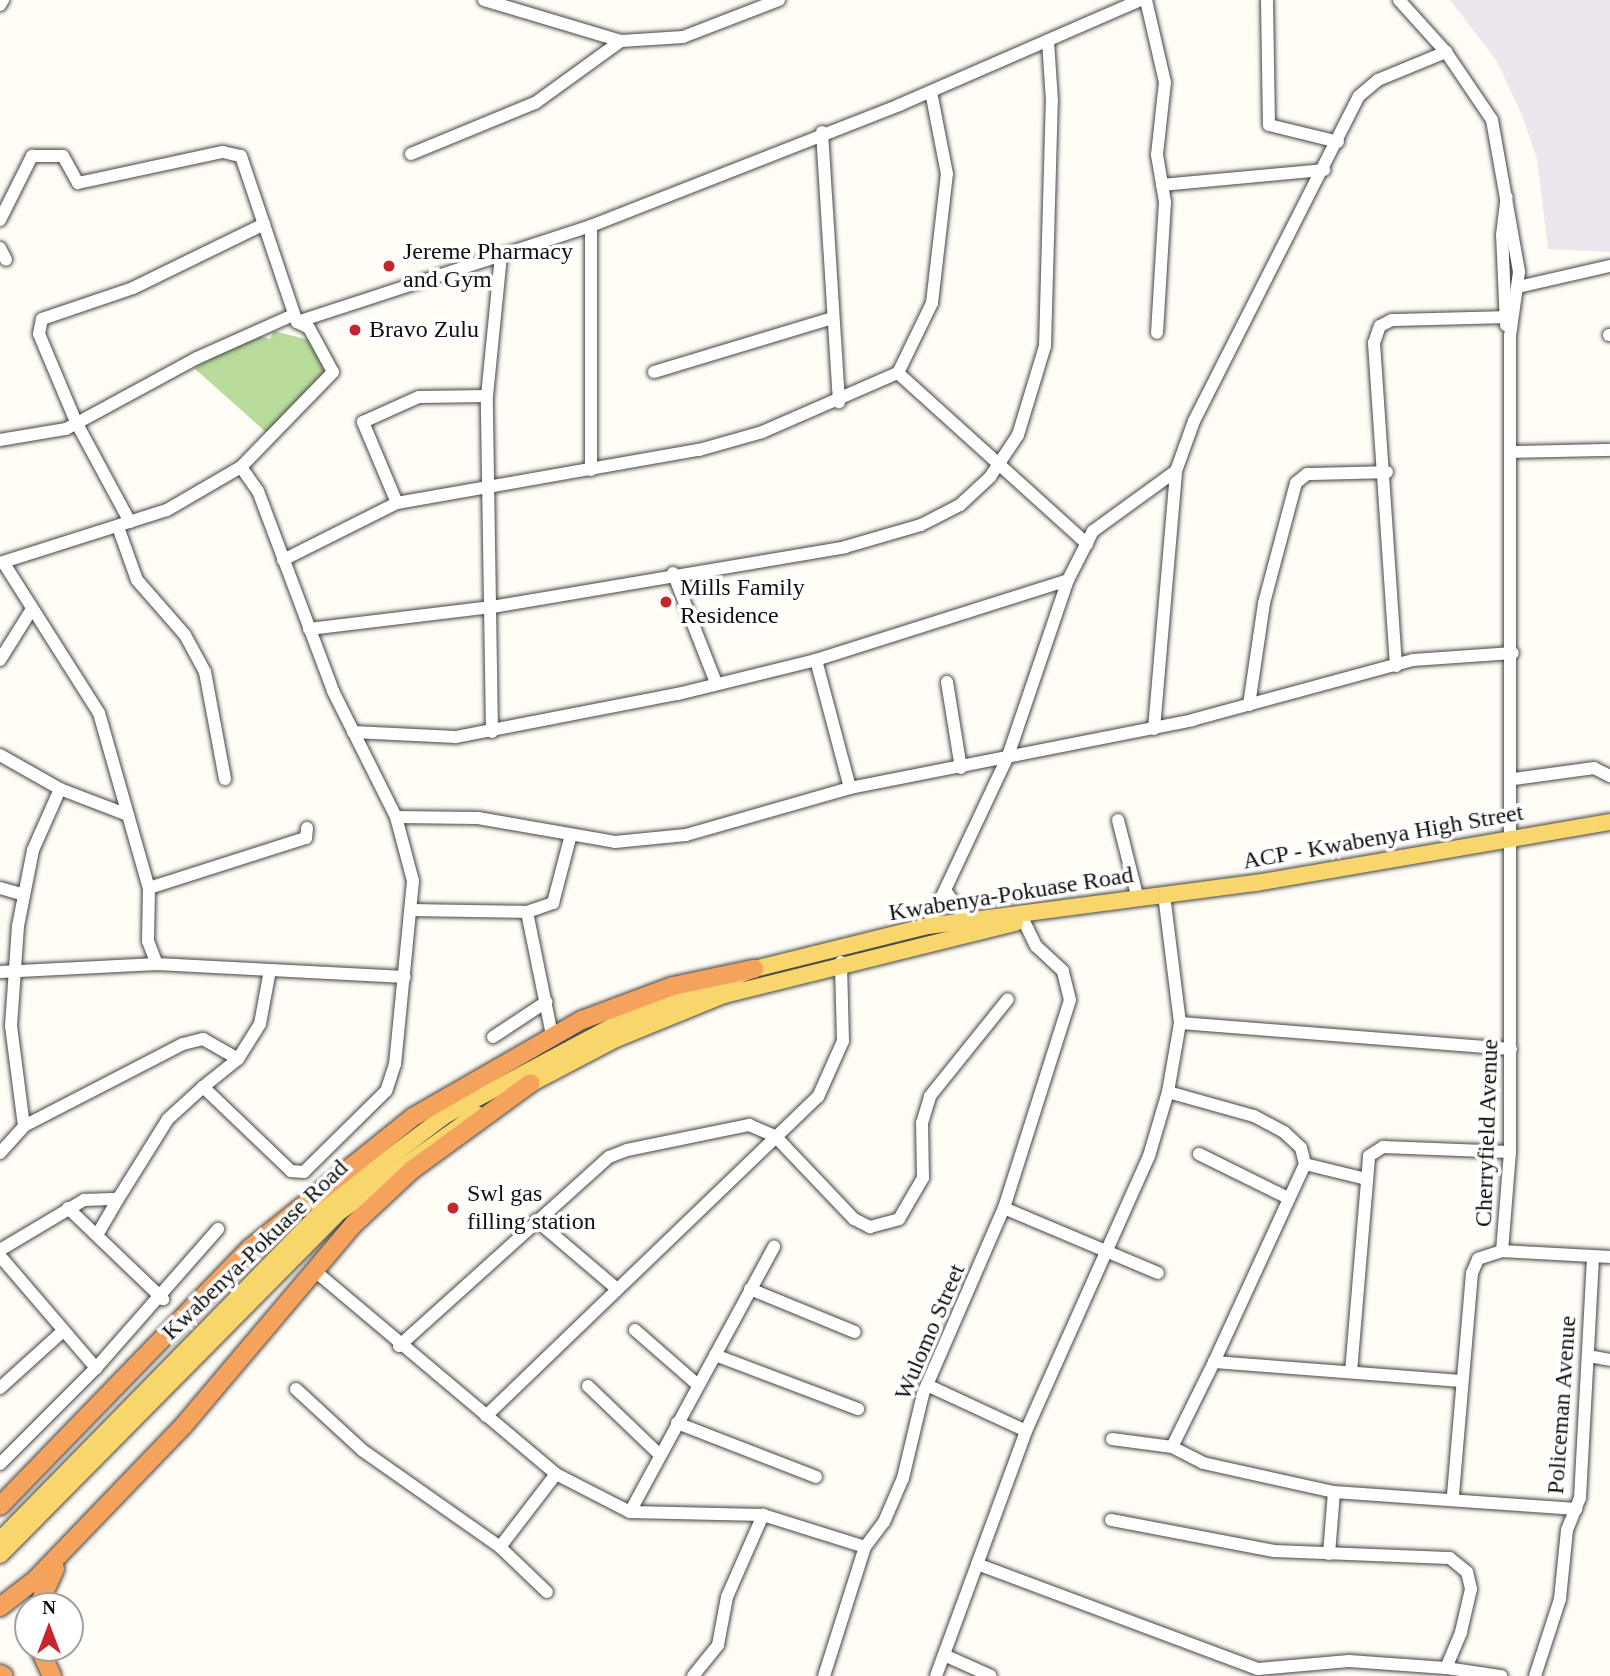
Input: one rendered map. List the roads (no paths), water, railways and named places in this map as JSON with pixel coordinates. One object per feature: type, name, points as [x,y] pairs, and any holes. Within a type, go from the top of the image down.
[{"type":"highway","points":[[0,1506],[102,1397],[249,1249],[322,1186],[414,1117],[552,1035],[673,986],[754,969]]},
{"type":"highway","points":[[0,1607],[79,1535],[161,1447],[315,1271],[412,1170],[531,1083]]},
{"type":"highway","points":[[43,1592],[48,1578],[79,1535]]},
{"type":"main road","name":"ACP - Kwabenya High Street","points":[[1164,894],[1610,822]]},
{"type":"main road","name":"Kwabenya-Pokuase Road","points":[[141,1403],[341,1211],[422,1149],[531,1083],[671,1014],[841,962],[971,924],[1137,895],[1164,894]]},
{"type":"main road","name":"Kwabenya-Pokuase Road","points":[[141,1403],[333,1200],[446,1115],[582,1040],[754,969],[928,926],[1024,921],[1164,894]]},
{"type":"main road","points":[[0,1540],[141,1403]]},
{"type":"main road","points":[[0,1555],[141,1403]]},
{"type":"street","points":[[0,5],[3,0]]},
{"type":"street","points":[[484,0],[621,41],[683,37],[779,0]]},
{"type":"street","points":[[0,440],[76,422],[295,318],[591,226],[822,132],[931,92],[1140,0]]},
{"type":"street","points":[[1146,0],[1164,68],[1157,155],[1162,185],[1157,333]]},
{"type":"street","points":[[1267,0],[1269,125],[1338,142]]},
{"type":"street","points":[[1399,0],[1446,52],[1492,120],[1508,194],[1518,286],[1510,336]]},
{"type":"street","points":[[309,629],[492,607],[673,573],[845,547],[921,525],[960,505],[998,468],[1030,409],[1045,346],[1052,101],[1048,40]]},
{"type":"street","points":[[411,154],[535,103],[621,41]]},
{"type":"street","points":[[1154,729],[1176,471],[1280,246],[1368,86],[1446,52]]},
{"type":"street","points":[[283,560],[397,503],[699,450],[839,402],[898,373],[932,303],[947,174],[931,92]]},
{"type":"street","points":[[822,132],[830,319],[839,402]]},
{"type":"street","points":[[0,220],[32,156],[63,156],[78,183],[223,152],[246,164],[295,318],[309,328],[333,372],[241,467],[167,510],[2,564],[99,713],[149,888],[148,941],[157,964]]},
{"type":"street","points":[[1162,185],[1324,170]]},
{"type":"street","points":[[1508,194],[1503,317],[1510,336]]},
{"type":"street","points":[[225,779],[205,672],[185,635],[136,580],[124,524],[76,422],[39,334],[42,320],[133,288],[264,223]]},
{"type":"street","points":[[591,226],[591,470]]},
{"type":"street","points":[[492,732],[487,396],[501,255]]},
{"type":"street","points":[[1518,286],[1610,267]]},
{"type":"street","points":[[1396,666],[1387,472],[1374,343],[1380,326],[1392,320],[1503,317]]},
{"type":"street","points":[[654,372],[830,319]]},
{"type":"street","name":"Cherryfield Avenue","points":[[1453,1496],[1472,1273],[1478,1259],[1502,1251],[1510,1152],[1514,779],[1510,336]]},
{"type":"street","points":[[898,373],[998,468],[1087,544]]},
{"type":"street","points":[[397,503],[363,422],[419,397],[487,396]]},
{"type":"street","points":[[1512,452],[1610,450]]},
{"type":"street","points":[[203,1087],[291,1171],[304,1172],[386,1091],[415,909],[407,847],[396,817],[353,732],[309,629],[258,491],[241,467]]},
{"type":"street","points":[[928,926],[947,893],[1008,756],[1068,580],[1093,531],[1176,471]]},
{"type":"street","points":[[1249,705],[1264,603],[1296,483],[1307,474],[1387,472]]},
{"type":"street","points":[[673,573],[716,683]]},
{"type":"street","points":[[353,732],[492,732],[816,660],[1068,580]]},
{"type":"street","points":[[0,660],[32,609]]},
{"type":"street","points":[[396,817],[478,818],[570,838],[686,835],[850,788],[1154,729],[1396,666],[1513,653]]},
{"type":"street","points":[[816,660],[850,788]]},
{"type":"street","points":[[947,682],[961,768]]},
{"type":"street","points":[[0,755],[60,789],[128,815]]},
{"type":"street","points":[[1514,779],[1594,768],[1610,776]]},
{"type":"street","points":[[24,1126],[13,1061],[6,972],[33,850],[60,789]]},
{"type":"street","points":[[1118,820],[1137,895]]},
{"type":"street","points":[[149,888],[275,850],[306,838],[307,828]]},
{"type":"street","points":[[415,909],[527,912],[553,903],[570,838]]},
{"type":"street","points":[[0,888],[24,895]]},
{"type":"street","points":[[947,893],[971,924]]},
{"type":"street","points":[[936,1676],[1026,1431],[1107,1250],[1168,1092],[1180,1023],[1164,894]]},
{"type":"street","points":[[527,912],[552,1035]]},
{"type":"street","name":"Wulomo Street","points":[[824,1676],[865,1547],[903,1478],[928,1385],[1004,1208],[1058,1040],[1070,985],[1024,921]]},
{"type":"street","points":[[486,1416],[818,1097],[834,1071],[843,1041],[841,962]]},
{"type":"street","points":[[6,972],[157,964],[405,977]]},
{"type":"street","points":[[97,1235],[168,1119],[238,1059],[266,1009],[270,970]]},
{"type":"street","points":[[399,1346],[609,1157],[627,1150],[735,1125],[775,1136],[854,1219],[870,1227],[899,1219],[923,1178],[922,1123],[930,1096],[1008,999]]},
{"type":"street","points":[[493,1037],[546,1002]]},
{"type":"street","points":[[1180,1023],[1511,1049]]},
{"type":"street","points":[[0,1153],[24,1126],[183,1044],[204,1039],[238,1059]]},
{"type":"street","points":[[1168,1092],[1254,1116],[1301,1148],[1305,1164],[1172,1447]]},
{"type":"street","points":[[1351,1372],[1369,1156],[1383,1147],[1510,1152]]},
{"type":"street","points":[[1199,1154],[1287,1198]]},
{"type":"street","points":[[1305,1164],[1366,1180]]},
{"type":"street","points":[[0,1250],[68,1208],[118,1199]]},
{"type":"street","points":[[68,1208],[163,1299]]},
{"type":"street","points":[[1004,1208],[1158,1273]]},
{"type":"street","points":[[536,1220],[617,1289]]},
{"type":"street","points":[[1,1463],[163,1299],[218,1229]]},
{"type":"street","points":[[630,1512],[696,1384],[715,1355],[774,1247]]},
{"type":"street","points":[[1502,1251],[1610,1257]]},
{"type":"street","points":[[0,1256],[96,1368]]},
{"type":"street","name":"Policeman Avenue","points":[[1535,1676],[1560,1599],[1567,1530],[1576,1509],[1593,1257]]},
{"type":"street","points":[[315,1271],[399,1346],[556,1474],[630,1512],[763,1515],[865,1547]]},
{"type":"street","points":[[750,1289],[855,1332]]},
{"type":"street","points":[[635,1330],[696,1384]]},
{"type":"street","points":[[0,1388],[63,1331]]},
{"type":"street","points":[[715,1355],[858,1409]]},
{"type":"street","points":[[1588,1356],[1610,1360]]},
{"type":"street","points":[[1214,1362],[1461,1381]]},
{"type":"street","points":[[928,1385],[1026,1431]]},
{"type":"street","points":[[588,1386],[660,1455]]},
{"type":"street","points":[[296,1389],[362,1450],[500,1547],[547,1592]]},
{"type":"street","points":[[677,1423],[816,1477]]},
{"type":"street","points":[[1112,1439],[1172,1447],[1203,1463],[1334,1492],[1453,1496],[1576,1509]]},
{"type":"street","points":[[500,1547],[556,1474]]},
{"type":"street","points":[[1329,1554],[1334,1492]]},
{"type":"street","points":[[693,1676],[718,1645],[727,1597],[763,1515]]},
{"type":"street","points":[[1111,1520],[1274,1550],[1460,1562],[1471,1589],[1446,1668]]},
{"type":"street","points":[[977,1564],[1231,1664],[1446,1668],[1501,1676]]},
{"type":"street","points":[[944,1655],[991,1676]]},
{"type":"place","name":"Jereme Pharmacy and Gym","points":[[389,266]]},
{"type":"place","name":"Bravo Zulu","points":[[355,330]]},
{"type":"place","name":"Mills Family Residence","points":[[666,602]]},
{"type":"place","name":"Swl gas filling station","points":[[453,1208]]}]
